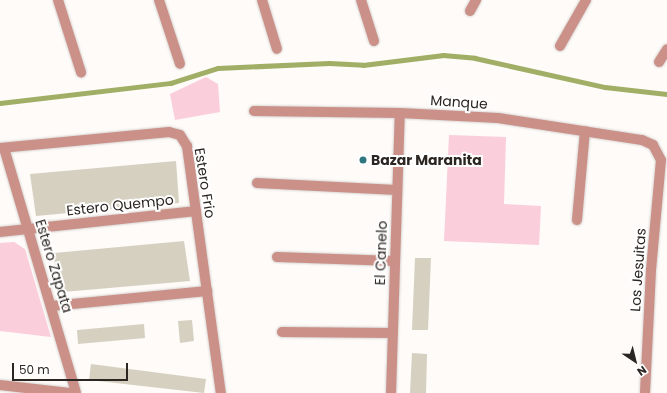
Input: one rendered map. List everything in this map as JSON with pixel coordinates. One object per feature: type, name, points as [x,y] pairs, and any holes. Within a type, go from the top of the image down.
[{"type":"street","points":[[58,0],[81,72]]},
{"type":"street","points":[[159,0],[180,64]]},
{"type":"street","points":[[262,0],[277,49]]},
{"type":"street","points":[[361,0],[374,41]]},
{"type":"street","points":[[466,0],[470,11],[476,0]]},
{"type":"street","points":[[560,46],[586,0]]},
{"type":"street","points":[[659,62],[667,49]]},
{"type":"street","name":"Manque","points":[[254,111],[400,113],[498,118],[642,140],[657,149]]},
{"type":"street","name":"El Canelo","points":[[391,393],[400,113]]},
{"type":"street","points":[[577,220],[585,131]]},
{"type":"street","name":"Estero Frio","points":[[2,148],[169,132],[180,135],[187,146],[221,393]]},
{"type":"street","name":"Estero Zapata","points":[[2,148],[51,306],[76,393]]},
{"type":"street","name":"Los Jesuitas","points":[[645,393],[651,276],[661,167],[657,149]]},
{"type":"street","points":[[257,183],[397,190]]},
{"type":"street","name":"Estero Quempo","points":[[0,232],[196,211]]},
{"type":"street","points":[[277,257],[395,261]]},
{"type":"street","points":[[51,306],[207,291]]},
{"type":"street","points":[[282,332],[393,333]]},
{"type":"street","points":[[0,385],[70,393]]},
{"type":"shaded area","points":[[206,77],[218,84],[220,112],[175,120],[170,94]]},
{"type":"shaded area","points":[[449,135],[506,137],[504,204],[541,206],[539,245],[444,241]]},
{"type":"shaded area","points":[[14,242],[25,249],[51,337],[0,331],[0,243]]},
{"type":"building","points":[[176,161],[179,203],[36,216],[30,174]]},
{"type":"building","points":[[184,241],[190,281],[63,292],[60,267],[55,267],[54,253]]},
{"type":"building","points":[[415,258],[431,258],[428,330],[412,330]]},
{"type":"building","points":[[192,320],[194,341],[180,343],[178,321]]},
{"type":"building","points":[[144,324],[145,338],[78,344],[77,330]]},
{"type":"building","points":[[412,353],[427,354],[426,393],[410,393]]},
{"type":"building","points":[[91,364],[206,379],[204,393],[89,380]]},
{"type":"waterway","points":[[0,103],[171,83],[218,68],[329,63],[363,65],[443,55],[475,58],[605,87],[667,94]]},
{"type":"place","name":"Bazar Maranita","points":[[363,160]]}]
